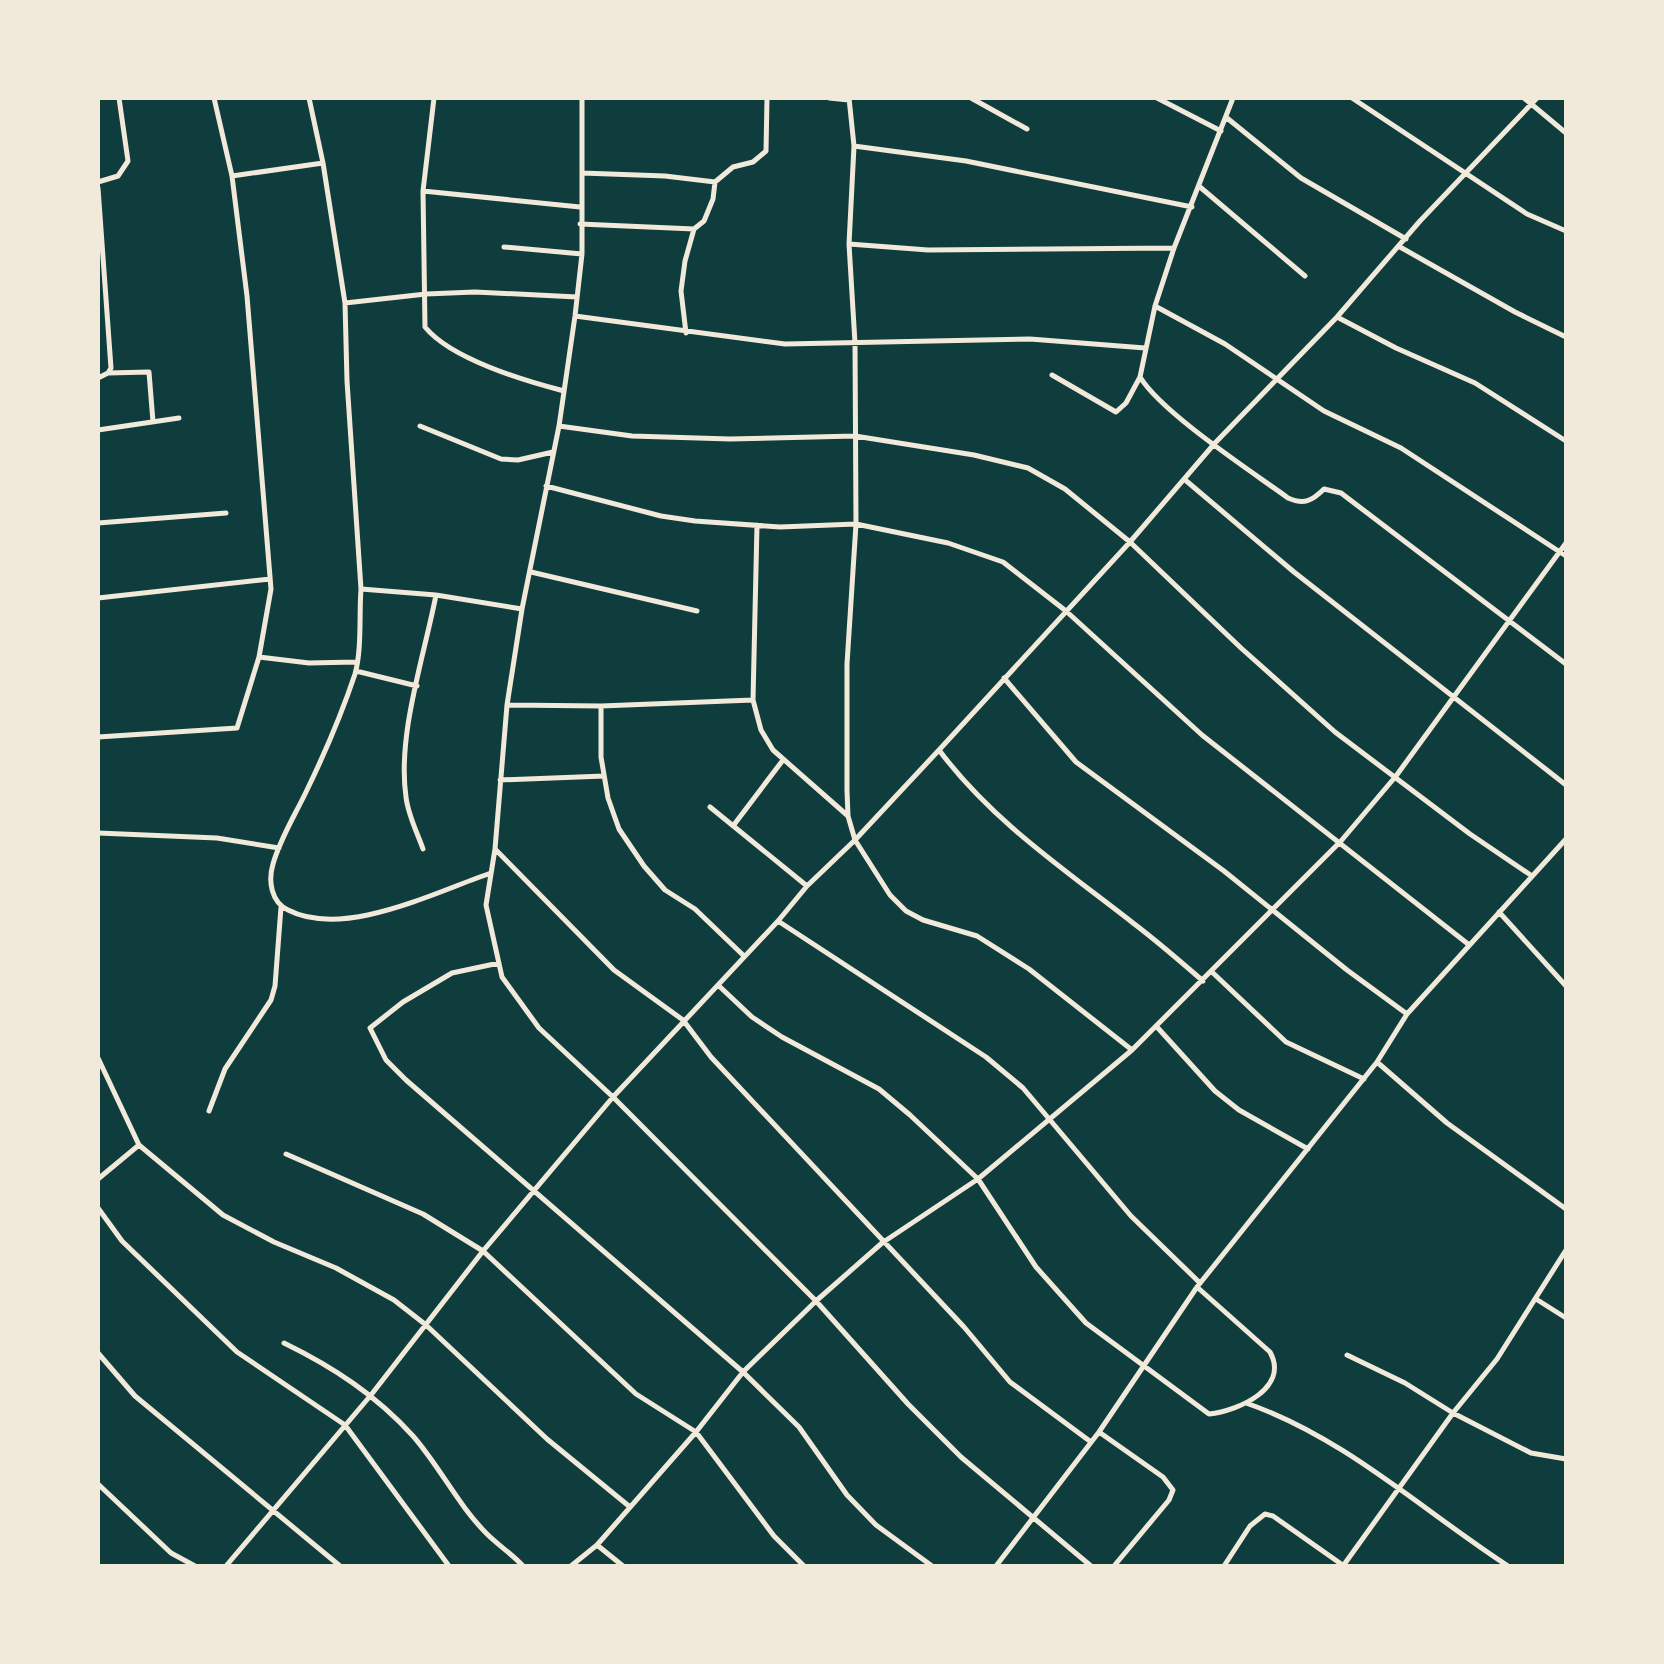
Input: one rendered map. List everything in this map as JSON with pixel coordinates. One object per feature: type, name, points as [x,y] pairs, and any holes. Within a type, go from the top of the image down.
[{"type":"street","points":[[98,181],[118,176],[128,161],[119,98]]},
{"type":"street","points":[[98,737],[237,728],[259,657],[271,589],[247,296],[232,176],[214,98]]},
{"type":"street","points":[[309,98],[323,163],[345,303],[347,381],[361,589],[356,671],[311,783],[279,848],[271,880],[274,898],[281,906],[318,919],[346,920],[384,912],[491,873]]},
{"type":"street","points":[[434,98],[423,191],[425,327],[432,336],[474,359],[535,384],[564,391]]},
{"type":"street","points":[[582,98],[582,254],[575,316],[559,426],[522,609],[507,705],[495,849],[486,905],[502,977],[539,1028],[613,1097],[816,1301],[908,1404],[961,1457],[1091,1566]]},
{"type":"street","points":[[686,333],[681,291],[694,229],[704,221],[713,199],[715,182],[733,167],[753,162],[766,151],[767,98]]},
{"type":"street","points":[[829,98],[849,99],[854,146],[849,244],[855,343],[856,524],[847,664],[848,816],[855,840],[890,895],[906,911],[923,920],[977,936],[1029,969],[1132,1050]]},
{"type":"street","points":[[971,98],[1027,129]]},
{"type":"street","points":[[1157,98],[1221,131]]},
{"type":"street","points":[[1052,375],[1116,412],[1126,403],[1140,377],[1155,306],[1174,248],[1233,98]]},
{"type":"street","points":[[1352,98],[1527,214],[1566,231]]},
{"type":"street","points":[[1524,98],[1566,133]]},
{"type":"street","points":[[226,1566],[371,1395],[483,1251],[613,1097],[778,921],[807,886],[855,840],[939,750],[1130,542],[1215,443],[1337,317],[1537,98]]},
{"type":"street","points":[[1227,118],[1301,178],[1406,239]]},
{"type":"street","points":[[854,146],[966,160],[1192,207]]},
{"type":"street","points":[[232,176],[323,163]]},
{"type":"street","points":[[582,173],[665,176],[715,182]]},
{"type":"street","points":[[98,187],[111,368],[98,379]]},
{"type":"street","points":[[1199,187],[1305,276]]},
{"type":"street","points":[[423,191],[580,207]]},
{"type":"street","points":[[580,224],[694,229]]},
{"type":"street","points":[[849,244],[928,250],[1174,248]]},
{"type":"street","points":[[504,247],[582,254]]},
{"type":"street","points":[[1400,247],[1515,312],[1566,337]]},
{"type":"street","points":[[345,303],[426,293],[475,292],[577,297]]},
{"type":"street","points":[[1155,306],[1225,344],[1324,411],[1401,448],[1566,556]]},
{"type":"street","points":[[575,316],[686,333],[785,344],[1030,339],[1145,348]]},
{"type":"street","points":[[1337,317],[1396,348],[1475,383],[1566,441]]},
{"type":"street","points":[[108,373],[149,372],[153,422]]},
{"type":"street","points":[[1140,377],[1146,388],[1294,501],[1310,501],[1324,489],[1341,493],[1566,664]]},
{"type":"street","points":[[98,430],[179,418]]},
{"type":"street","points":[[420,426],[501,459],[518,460],[554,452]]},
{"type":"street","points":[[559,426],[632,436],[730,439],[855,436],[974,455],[1028,468],[1065,489],[1130,542],[1241,648],[1335,732],[1470,834],[1532,876]]},
{"type":"street","points":[[1184,479],[1451,697],[1566,785]]},
{"type":"street","points":[[547,486],[661,516],[757,525],[856,524],[948,543],[1003,562],[1066,611],[1202,735],[1341,841],[1468,944]]},
{"type":"street","points":[[98,523],[226,513]]},
{"type":"street","points":[[757,525],[753,700],[761,730],[783,760],[848,816]]},
{"type":"street","points":[[571,1566],[597,1545],[696,1432],[743,1372],[816,1301],[882,1243],[978,1179],[1049,1116],[1132,1050],[1274,910],[1341,841],[1396,776],[1451,697],[1566,543]]},
{"type":"street","points":[[531,572],[697,611]]},
{"type":"street","points":[[98,598],[270,579]]},
{"type":"street","points":[[361,589],[436,595],[522,609]]},
{"type":"street","points":[[423,849],[407,802],[404,778],[417,686],[436,595]]},
{"type":"street","points":[[259,657],[309,663],[356,663]]},
{"type":"street","points":[[356,671],[417,686]]},
{"type":"street","points":[[1004,678],[1076,762],[1274,910],[1347,970],[1407,1014]]},
{"type":"street","points":[[507,705],[601,706],[753,700]]},
{"type":"street","points":[[601,706],[604,776],[619,829],[644,866],[665,890],[695,909],[744,956]]},
{"type":"street","points":[[939,750],[984,801],[1034,848],[1136,924],[1203,981]]},
{"type":"street","points":[[733,826],[783,760]]},
{"type":"street","points":[[500,780],[604,776]]},
{"type":"street","points":[[710,807],[807,886]]},
{"type":"street","points":[[98,833],[217,838],[279,848]]},
{"type":"street","points":[[996,1566],[1099,1432],[1143,1362],[1198,1285],[1364,1079],[1407,1014],[1566,839]]},
{"type":"street","points":[[495,849],[614,970],[683,1020],[711,1057],[743,1088],[882,1243],[964,1327],[1010,1382],[1091,1442]]},
{"type":"street","points":[[209,1111],[225,1069],[271,1000],[276,976],[281,906]]},
{"type":"street","points":[[1499,912],[1566,986]]},
{"type":"street","points":[[718,985],[752,1017],[782,1037],[879,1089],[978,1179],[1036,1267],[1086,1323],[1143,1362],[1185,1399],[1209,1414],[1246,1403],[1269,1384],[1276,1374],[1273,1359],[1131,1216],[1075,1152],[1049,1116],[986,1057],[778,921]]},
{"type":"street","points":[[499,963],[452,973],[402,1002],[370,1028],[386,1060],[456,1125],[537,1190],[743,1372],[799,1427],[848,1495],[876,1525],[932,1566]]},
{"type":"street","points":[[1212,972],[1286,1042],[1364,1079]]},
{"type":"street","points":[[1157,1027],[1215,1091],[1240,1111],[1308,1149]]},
{"type":"street","points":[[98,1058],[139,1145],[223,1215],[274,1242],[336,1268],[394,1300],[426,1325],[547,1439],[630,1507]]},
{"type":"street","points":[[1377,1062],[1447,1123],[1566,1209]]},
{"type":"street","points":[[98,1179],[139,1145]]},
{"type":"street","points":[[286,1154],[424,1214],[483,1251],[636,1394],[696,1432],[774,1536],[804,1566]]},
{"type":"street","points":[[98,1208],[122,1241],[237,1352],[345,1425],[449,1566]]},
{"type":"street","points":[[1224,1566],[1251,1526],[1265,1514],[1273,1516],[1343,1566],[1453,1413],[1497,1359],[1566,1250]]},
{"type":"street","points":[[1536,1299],[1566,1318]]},
{"type":"street","points":[[284,1343],[331,1365],[371,1395],[412,1435],[443,1481],[487,1534],[523,1566]]},
{"type":"street","points":[[98,1353],[135,1396],[341,1566]]},
{"type":"street","points":[[1347,1355],[1405,1383],[1453,1413],[1531,1453],[1566,1459]]},
{"type":"street","points":[[1246,1403],[1265,1410],[1345,1452],[1508,1566]]},
{"type":"street","points":[[1099,1432],[1163,1477],[1173,1490],[1168,1500],[1114,1566]]},
{"type":"street","points":[[98,1483],[171,1553],[195,1566]]},
{"type":"street","points":[[597,1545],[623,1566]]}]
